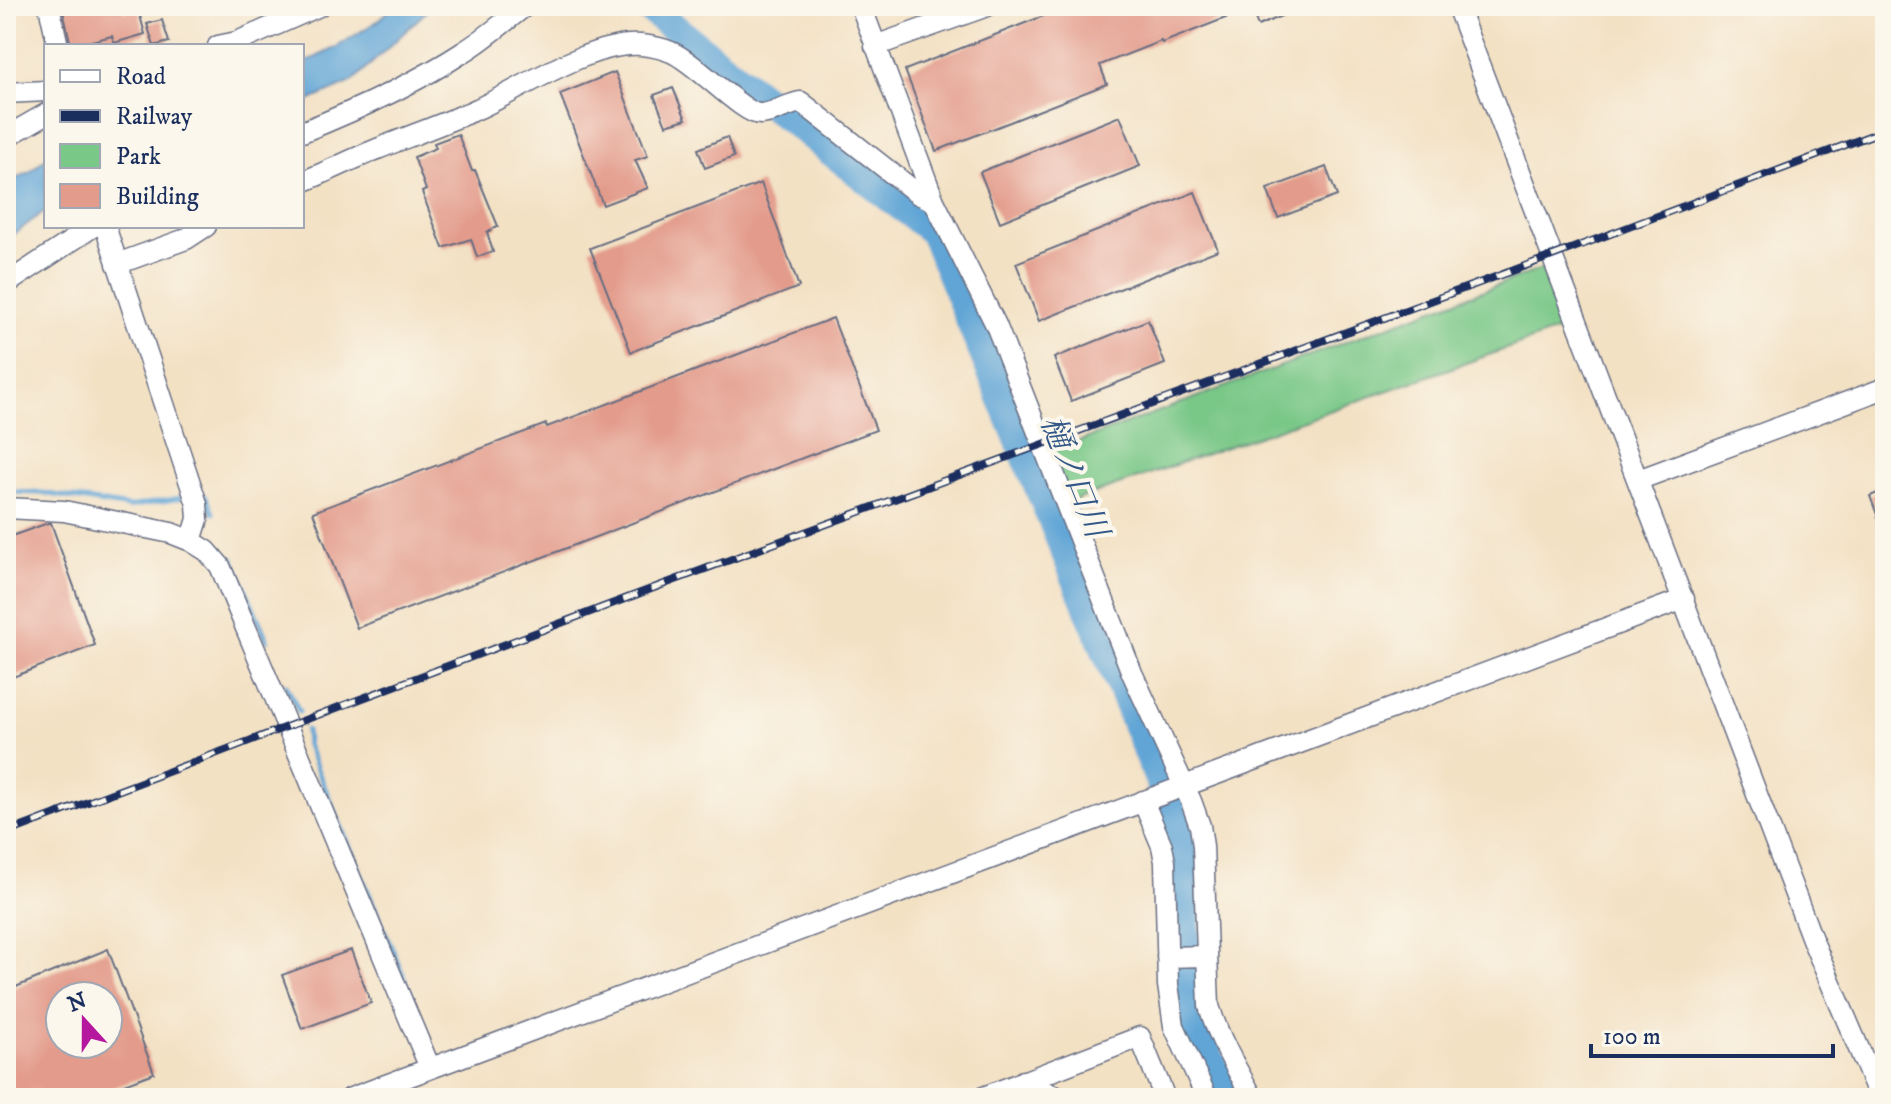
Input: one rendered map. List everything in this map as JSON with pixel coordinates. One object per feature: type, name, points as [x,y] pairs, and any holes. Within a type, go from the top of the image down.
[{"type":"street","points":[[49,6],[58,44]]},
{"type":"street","points":[[228,44],[319,6]]},
{"type":"street","points":[[304,131],[404,85],[465,51],[525,6]]},
{"type":"street","points":[[861,6],[934,201],[996,325],[1132,673],[1180,787],[1191,801],[1200,826],[1203,846],[1202,956],[1209,1006],[1229,1056],[1253,1098]]},
{"type":"street","points":[[875,46],[987,6]]},
{"type":"street","points":[[1457,6],[1812,939],[1880,1098]]},
{"type":"street","points":[[304,181],[479,108],[590,55],[614,47],[637,45],[673,52],[751,112],[765,114],[801,102],[918,194],[934,201]]},
{"type":"street","points":[[6,93],[44,91]]},
{"type":"street","points":[[6,137],[44,115]]},
{"type":"street","points":[[6,284],[91,228]]},
{"type":"street","points":[[106,228],[197,504],[198,519],[191,541]]},
{"type":"street","points":[[117,264],[186,239],[203,228]]},
{"type":"street","points":[[1638,480],[1885,388]]},
{"type":"street","points":[[6,508],[64,511],[171,533],[207,551],[220,566],[430,1068]]},
{"type":"street","points":[[351,1098],[1684,599]]},
{"type":"street","points":[[1147,800],[1165,862],[1168,985],[1174,1026],[1207,1098]]},
{"type":"street","points":[[1169,957],[1202,956]]},
{"type":"street","points":[[981,1098],[1140,1037],[1165,1098]]},
{"type":"street","points":[[1023,1081],[1059,1098]]},
{"type":"green space","points":[[1549,266],[1571,326],[1070,502],[1050,452]]},
{"type":"water","points":[[394,6],[432,6],[352,82],[304,103],[304,63],[379,20]]},
{"type":"water","points":[[44,160],[44,212],[6,240],[6,183],[30,172]]},
{"type":"building","points":[[62,6],[123,6],[124,12],[138,8],[145,34],[114,43],[112,36],[71,44]]},
{"type":"building","points":[[1069,6],[1305,6],[1258,26],[1251,8],[1161,41],[1100,65],[1107,84],[936,151],[905,70]]},
{"type":"building","points":[[162,20],[169,42],[153,44],[147,24]]},
{"type":"building","points":[[615,72],[648,156],[635,160],[648,188],[603,205],[560,94]]},
{"type":"building","points":[[673,88],[686,119],[666,125],[654,95]]},
{"type":"building","points":[[1120,116],[1140,166],[1000,222],[980,172]]},
{"type":"building","points":[[458,134],[498,226],[487,232],[493,252],[477,257],[471,239],[443,248],[422,192],[426,190],[414,157],[436,148],[434,143]]},
{"type":"building","points":[[727,137],[734,157],[705,168],[698,149]]},
{"type":"building","points":[[1326,167],[1337,196],[1278,218],[1267,189]]},
{"type":"building","points":[[761,183],[799,287],[631,352],[590,248]]},
{"type":"building","points":[[1195,192],[1218,250],[1039,321],[1016,263]]},
{"type":"building","points":[[833,318],[876,430],[357,628],[313,512]]},
{"type":"building","points":[[1148,320],[1165,364],[1071,401],[1054,358]]},
{"type":"building","points":[[1885,490],[1885,533],[1884,533],[1870,496]]},
{"type":"building","points":[[51,523],[95,645],[13,677],[6,655],[6,538]]},
{"type":"building","points":[[108,949],[120,980],[44,980],[44,1060],[124,1060],[124,992],[154,1073],[86,1098],[6,1098],[6,991]]},
{"type":"building","points":[[351,950],[371,1003],[302,1029],[282,975]]},
{"type":"waterway","name":"樋ノ口川","points":[[646,6],[934,232],[1179,828],[1185,861],[1185,997],[1195,1028],[1229,1098]]},
{"type":"waterway","points":[[6,492],[43,493],[129,507],[180,498]]},
{"type":"waterway","points":[[202,494],[213,513]]},
{"type":"waterway","points":[[233,559],[267,640]]},
{"type":"waterway","points":[[286,685],[299,711]]},
{"type":"waterway","points":[[306,730],[307,745],[411,994]]},
{"type":"railway","points":[[6,833],[659,586],[1885,130]]}]
